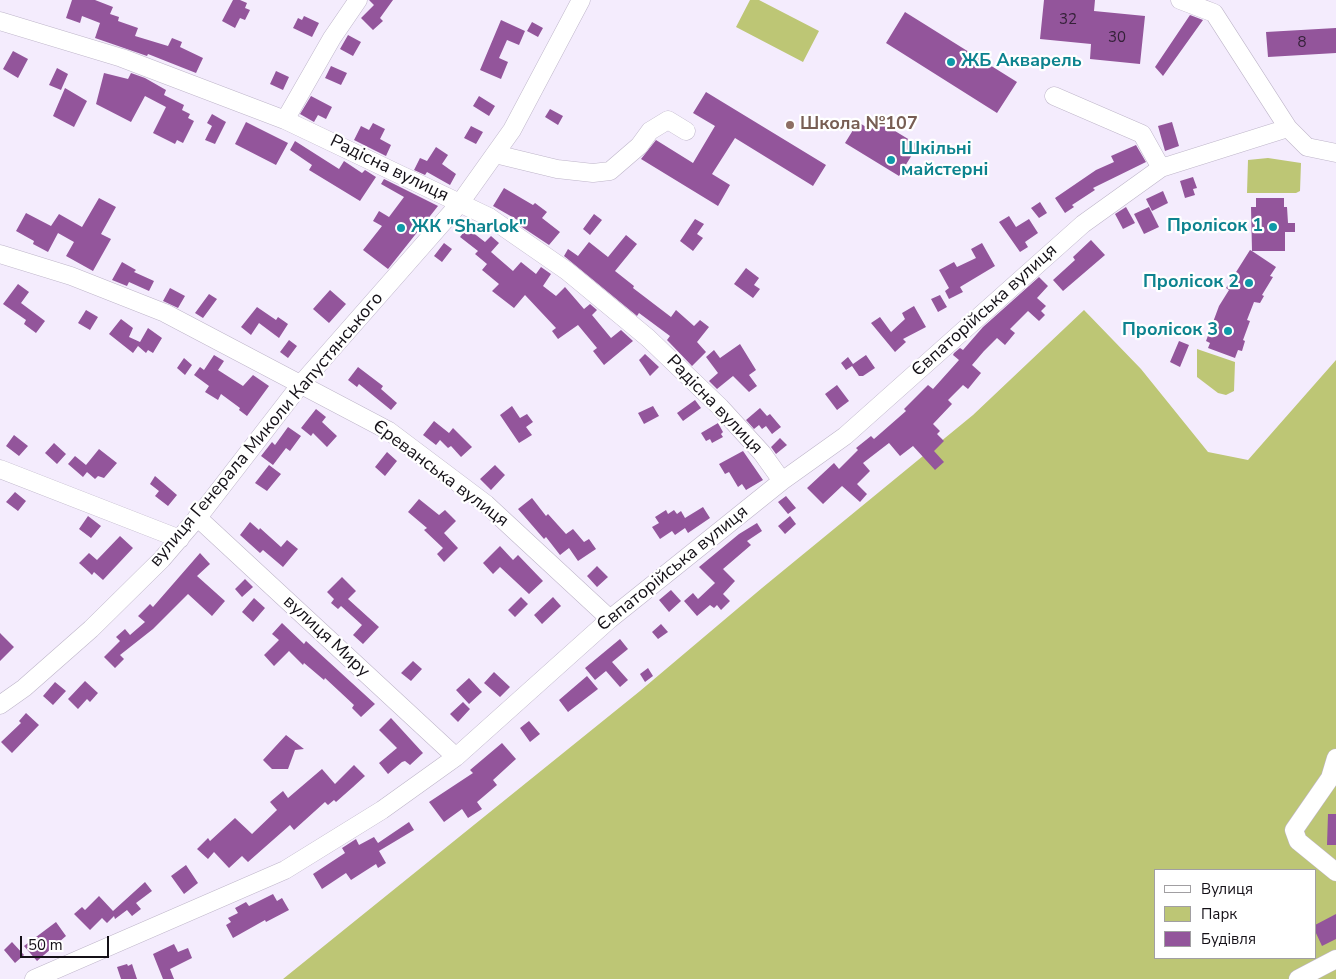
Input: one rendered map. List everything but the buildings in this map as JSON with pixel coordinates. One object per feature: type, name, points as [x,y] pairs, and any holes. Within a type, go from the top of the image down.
[{"type":"street","points":[[286,120],[332,38],[358,0]]},
{"type":"street","name":"вулиця Генерала Миколи Капустянського","points":[[0,705],[24,688],[91,629],[180,539],[301,384],[460,203],[512,130],[581,0]]},
{"type":"street","points":[[1180,0],[1214,13],[1288,128],[1307,147]]},
{"type":"street","name":"Радісна вулиця","points":[[0,21],[122,58],[286,120],[489,217],[567,271],[648,338],[720,407],[762,453],[782,481]]},
{"type":"street","points":[[1054,96],[1142,134],[1160,168]]},
{"type":"street","points":[[495,154],[557,169],[593,173],[610,171],[639,146],[650,131],[668,120],[686,131]]},
{"type":"street","name":"Євпаторійська вулиця","points":[[34,979],[285,870],[382,810],[456,757],[610,619],[782,481],[845,436],[1083,224],[1160,168],[1288,128]]},
{"type":"street","points":[[1259,137],[1336,153]]},
{"type":"street","name":"Єреванська вулиця","points":[[0,254],[71,276],[165,313],[389,431],[478,498],[610,619]]},
{"type":"street","points":[[0,469],[180,539]]},
{"type":"street","name":"вулиця Миру","points":[[197,517],[456,757]]},
{"type":"street","points":[[1336,758],[1330,778],[1294,830],[1298,841],[1336,872]]},
{"type":"street","points":[[1298,979],[1336,959]]},
{"type":"green space","points":[[750,0],[759,0],[819,31],[803,62],[736,27]]},
{"type":"green space","points":[[1268,158],[1301,163],[1300,191],[1296,193],[1247,193],[1248,160]]},
{"type":"green space","points":[[1084,310],[1141,369],[1208,452],[1248,460],[1336,360],[1336,979],[283,979],[640,691],[973,415]]},
{"type":"green space","points":[[1197,349],[1235,362],[1234,391],[1226,395],[1218,393],[1197,377]]},
{"type":"place","name":"ЖБ Акварель","points":[[951,62]]},
{"type":"place","name":"Школа №107","points":[[790,125]]},
{"type":"place","name":"Шкільні майстерні","points":[[891,160]]},
{"type":"place","name":"Пролісок 1","points":[[1273,227]]},
{"type":"place","name":"ЖК \"Sharlok\"","points":[[401,228]]},
{"type":"place","name":"Пролісок 2","points":[[1249,283]]},
{"type":"place","name":"Пролісок 3","points":[[1228,331]]}]
